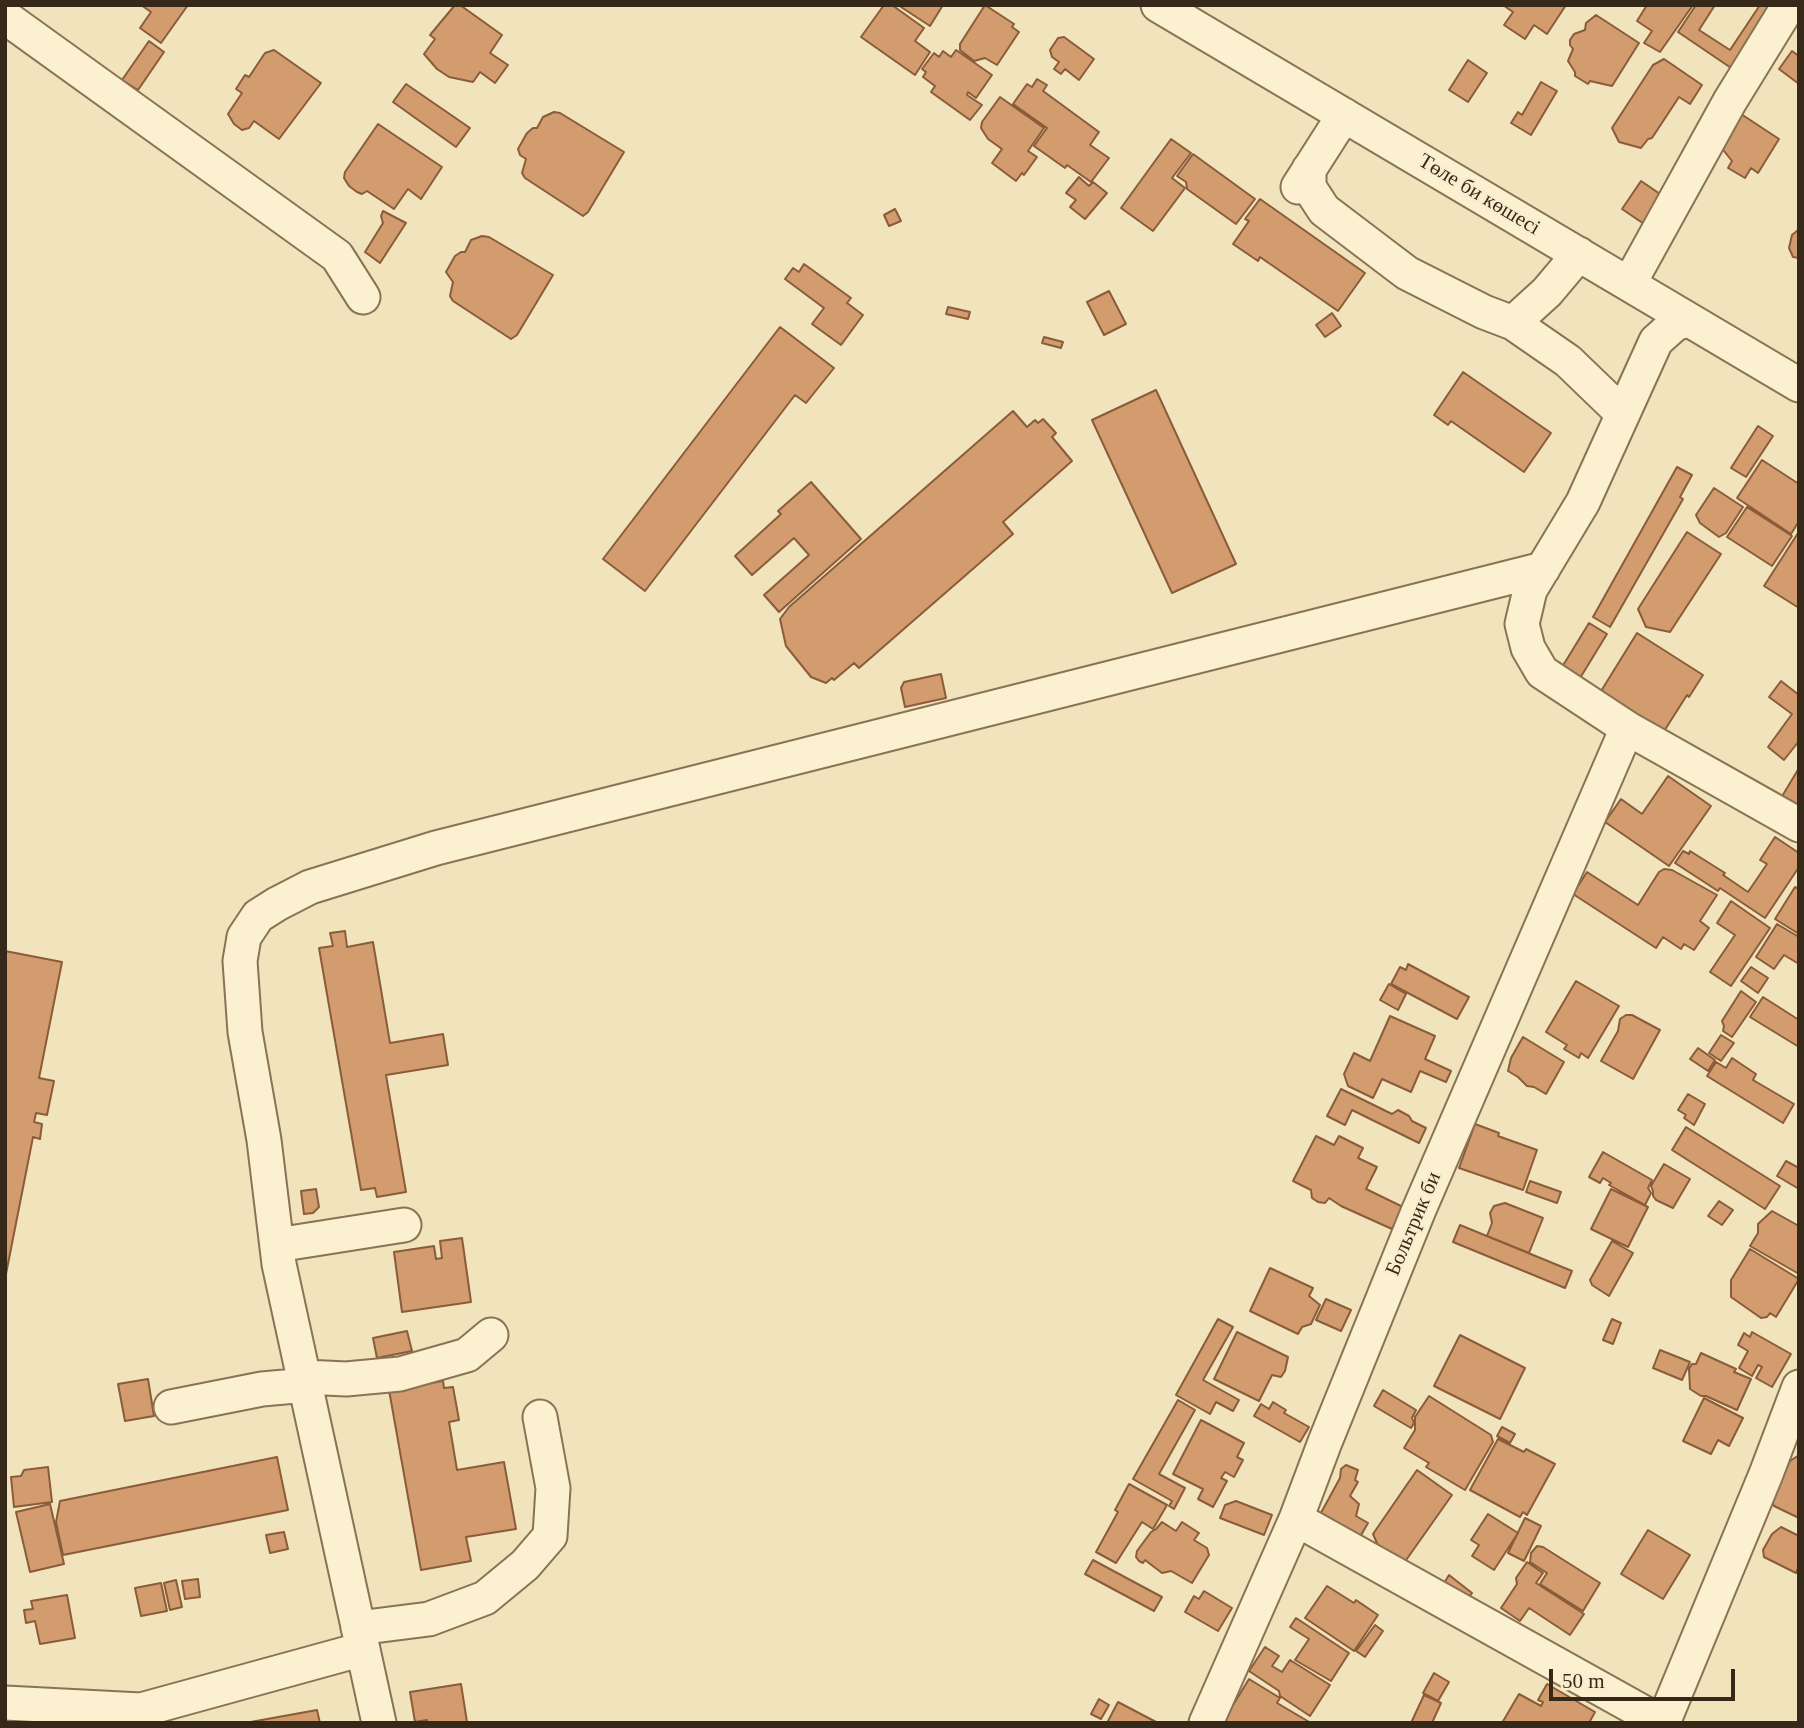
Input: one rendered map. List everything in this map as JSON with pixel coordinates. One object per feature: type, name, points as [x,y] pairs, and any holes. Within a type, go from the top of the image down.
[{"type":"street","name":"Төле би көшесі","points":[[1158,5],[1799,385]]},
{"type":"street","points":[[1629,284],[1730,101],[1789,5]]},
{"type":"street","points":[[5,17],[337,256],[363,297]]},
{"type":"street","points":[[1344,115],[1303,180],[1324,210],[1406,273],[1513,323],[1568,361],[1623,414]]},
{"type":"street","points":[[1513,323],[1547,292],[1579,254]]},
{"type":"street","points":[[1688,320],[1675,324],[1657,341],[1583,502],[1530,590],[1522,624],[1528,648],[1542,672],[1627,728],[1799,825]]},
{"type":"street","points":[[379,1723],[277,1245],[264,1140],[245,1032],[240,961],[244,937],[258,916],[310,887],[436,848],[1544,569]]},
{"type":"street","name":"Больтрик би","points":[[1206,1723],[1296,1519],[1418,1212],[1627,728]]},
{"type":"street","points":[[277,1245],[404,1225]]},
{"type":"street","points":[[171,1407],[306,1381],[400,1374],[467,1355],[491,1335]]},
{"type":"street","points":[[1296,1519],[1662,1723],[1766,1474],[1799,1387]]},
{"type":"street","points":[[5,1703],[141,1710],[429,1619],[485,1598],[525,1565],[550,1536],[553,1488],[540,1417]]},
{"type":"building","points":[[141,5],[188,5],[161,43],[140,28],[151,12]]},
{"type":"building","points":[[455,5],[460,5],[502,35],[490,53],[508,65],[495,83],[480,72],[473,82],[449,77],[437,69],[424,54],[435,39],[430,35]]},
{"type":"building","points":[[884,5],[892,5],[924,28],[915,41],[930,52],[915,75],[861,37]]},
{"type":"building","points":[[898,5],[943,5],[930,26]]},
{"type":"building","points":[[985,5],[1014,24],[1012,27],[1019,32],[997,65],[985,58],[974,61],[960,50],[960,44]]},
{"type":"building","points":[[1503,5],[1566,5],[1547,34],[1534,25],[1525,39],[1504,25],[1513,12]]},
{"type":"building","points":[[1647,5],[1693,5],[1660,52],[1644,43],[1652,31],[1637,21]]},
{"type":"building","points":[[1696,5],[1715,5],[1699,30],[1730,50],[1760,5],[1777,5],[1737,72],[1678,32]]},
{"type":"building","points":[[1596,15],[1639,43],[1612,86],[1590,81],[1588,84],[1575,76],[1568,61],[1573,49],[1570,40],[1574,34],[1585,30],[1586,23]]},
{"type":"building","points":[[1064,37],[1094,59],[1079,80],[1065,69],[1061,74],[1054,69],[1059,62],[1052,57],[1050,50],[1058,38]]},
{"type":"building","points":[[149,41],[164,52],[138,90],[122,80]]},
{"type":"building","points":[[274,50],[321,83],[279,139],[254,121],[249,128],[242,130],[228,114],[242,93],[236,89],[245,75],[249,77],[265,53]]},
{"type":"building","points":[[956,50],[992,75],[976,98],[968,92],[967,95],[982,105],[970,120],[931,92],[935,86],[923,77],[926,72],[922,69],[934,53],[939,57],[943,51],[951,57]]},
{"type":"building","points":[[1792,51],[1799,56],[1799,84],[1779,69]]},
{"type":"building","points":[[1664,59],[1702,85],[1690,104],[1679,97],[1652,138],[1641,148],[1619,142],[1612,128],[1653,65]]},
{"type":"building","points":[[1468,60],[1487,73],[1468,102],[1449,90]]},
{"type":"building","points":[[1037,79],[1047,85],[1043,91],[1099,132],[1090,145],[1109,158],[1091,182],[1034,146],[1047,128],[1013,104],[1027,84],[1032,87]]},
{"type":"building","points":[[1541,82],[1557,91],[1531,135],[1511,123],[1518,112],[1522,115]]},
{"type":"building","points":[[406,84],[470,128],[456,147],[393,102]]},
{"type":"building","points":[[1000,97],[1044,128],[1028,151],[1037,157],[1016,181],[992,163],[1002,149],[988,139],[981,128],[982,122]]},
{"type":"building","points":[[554,112],[560,113],[624,152],[583,216],[525,178],[522,173],[526,159],[520,155],[518,149],[527,133],[537,128],[543,117]]},
{"type":"building","points":[[1741,114],[1779,139],[1758,173],[1751,168],[1745,178],[1728,168],[1732,161],[1720,146]]},
{"type":"building","points":[[378,124],[442,167],[421,199],[408,189],[394,209],[367,191],[362,194],[357,192],[344,178],[345,172]]},
{"type":"building","points":[[1171,139],[1191,153],[1172,178],[1185,188],[1153,231],[1121,208]]},
{"type":"building","points":[[1193,154],[1255,199],[1236,224],[1187,189],[1186,182],[1177,176]]},
{"type":"building","points":[[1079,177],[1089,186],[1093,182],[1107,193],[1085,219],[1070,207],[1076,200],[1066,193]]},
{"type":"building","points":[[1641,181],[1663,196],[1644,224],[1622,209]]},
{"type":"building","points":[[1260,199],[1365,273],[1338,311],[1260,257],[1258,261],[1233,244],[1249,221],[1245,219]]},
{"type":"building","points":[[895,209],[901,221],[889,226],[884,215]]},
{"type":"building","points":[[383,211],[406,223],[380,263],[365,252],[383,223]]},
{"type":"building","points":[[1798,230],[1799,258],[1793,257],[1789,248],[1792,235]]},
{"type":"building","points":[[482,236],[489,237],[553,275],[517,335],[511,339],[453,301],[450,296],[453,282],[446,272],[455,256],[465,252],[471,240]]},
{"type":"building","points":[[804,264],[851,298],[847,303],[863,315],[841,345],[812,324],[824,308],[785,279],[793,268],[799,272]]},
{"type":"building","points":[[1109,291],[1126,324],[1104,335],[1087,302]]},
{"type":"building","points":[[948,307],[970,312],[968,319],[946,314]]},
{"type":"building","points":[[1332,313],[1341,326],[1325,337],[1316,325]]},
{"type":"building","points":[[780,327],[834,368],[806,403],[795,395],[645,591],[603,559]]},
{"type":"building","points":[[1044,337],[1063,342],[1061,348],[1042,343]]},
{"type":"building","points":[[1463,372],[1551,433],[1524,472],[1451,421],[1448,425],[1434,415]]},
{"type":"building","points":[[1156,390],[1236,564],[1172,593],[1092,420]]},
{"type":"building","points":[[1013,411],[1027,427],[1035,420],[1038,423],[1043,419],[1056,433],[1052,437],[1072,461],[1003,522],[1013,534],[859,668],[854,663],[834,680],[832,678],[826,683],[811,677],[786,646],[780,619],[789,607]]},
{"type":"building","points":[[1758,426],[1773,436],[1746,477],[1731,468]]},
{"type":"building","points":[[1762,460],[1799,484],[1799,521],[1791,534],[1737,498]]},
{"type":"building","points":[[1677,467],[1692,475],[1680,497],[1683,499],[1610,627],[1593,617]]},
{"type":"building","points":[[811,482],[861,539],[779,612],[764,595],[809,555],[794,538],[752,575],[735,556],[781,514],[778,511]]},
{"type":"building","points":[[1714,488],[1743,507],[1726,533],[1719,537],[1700,523],[1696,515]]},
{"type":"building","points":[[1747,507],[1792,536],[1772,566],[1727,537]]},
{"type":"building","points":[[1687,532],[1721,554],[1670,632],[1646,627],[1638,609]]},
{"type":"building","points":[[1799,533],[1799,608],[1764,586]]},
{"type":"building","points":[[1589,623],[1607,634],[1577,683],[1559,672]]},
{"type":"building","points":[[1637,633],[1703,675],[1661,736],[1598,696]]},
{"type":"building","points":[[941,674],[946,698],[905,707],[901,688],[904,682]]},
{"type":"building","points":[[1781,681],[1799,695],[1799,741],[1784,760],[1768,747],[1792,714],[1769,697]]},
{"type":"building","points":[[1799,768],[1799,809],[1781,798]]},
{"type":"building","points":[[1668,776],[1711,806],[1669,866],[1605,822],[1621,799],[1642,814]]},
{"type":"building","points":[[1775,837],[1799,853],[1799,867],[1765,918],[1720,888],[1718,891],[1675,863],[1683,851],[1689,854],[1690,851],[1725,873],[1723,875],[1748,892],[1767,864],[1760,860]]},
{"type":"building","points":[[1664,869],[1672,870],[1717,895],[1700,921],[1709,928],[1694,950],[1684,944],[1681,949],[1663,937],[1656,948],[1573,894],[1587,872],[1638,905],[1659,872]]},
{"type":"building","points":[[1795,887],[1799,889],[1799,934],[1775,919]]},
{"type":"building","points":[[1731,901],[1770,928],[1731,986],[1710,972],[1735,935],[1717,923]]},
{"type":"building","points":[[1777,924],[1799,937],[1799,964],[1784,955],[1774,969],[1756,957]]},
{"type":"building","points":[[345,931],[347,947],[373,942],[390,1043],[443,1034],[448,1065],[386,1075],[406,1192],[377,1197],[375,1188],[361,1190],[319,948],[333,946],[330,933]]},
{"type":"building","points":[[5,951],[62,962],[39,1078],[54,1081],[47,1115],[36,1113],[34,1122],[42,1124],[40,1139],[33,1137],[5,1279]]},
{"type":"building","points":[[1408,964],[1469,997],[1457,1019],[1391,984],[1400,967],[1406,970]]},
{"type":"building","points":[[1751,967],[1768,978],[1758,993],[1741,981]]},
{"type":"building","points":[[1576,981],[1619,1006],[1588,1058],[1581,1053],[1579,1058],[1564,1049],[1567,1045],[1546,1032]]},
{"type":"building","points":[[1389,984],[1406,994],[1398,1010],[1380,1000]]},
{"type":"building","points":[[1741,991],[1756,1002],[1732,1037],[1723,1031],[1722,1021]]},
{"type":"building","points":[[1763,997],[1799,1020],[1799,1047],[1750,1017]]},
{"type":"building","points":[[1632,1015],[1660,1030],[1633,1079],[1601,1061],[1618,1031],[1620,1019]]},
{"type":"building","points":[[1390,1016],[1435,1036],[1425,1059],[1451,1071],[1446,1082],[1420,1071],[1411,1092],[1382,1079],[1373,1098],[1348,1086],[1344,1074],[1354,1053],[1370,1061]]},
{"type":"building","points":[[1721,1035],[1734,1043],[1721,1061],[1709,1053]]},
{"type":"building","points":[[1523,1037],[1564,1062],[1546,1094],[1527,1086],[1508,1071],[1511,1058]]},
{"type":"building","points":[[1698,1048],[1715,1060],[1708,1071],[1690,1059]]},
{"type":"building","points":[[1732,1058],[1756,1074],[1753,1080],[1794,1104],[1783,1123],[1707,1076],[1716,1062],[1726,1068]]},
{"type":"building","points":[[1341,1089],[1392,1114],[1398,1110],[1409,1116],[1412,1121],[1426,1128],[1419,1143],[1352,1110],[1345,1125],[1327,1116]]},
{"type":"building","points":[[1688,1094],[1705,1104],[1694,1125],[1678,1110]]},
{"type":"building","points":[[1475,1124],[1499,1133],[1498,1136],[1537,1150],[1523,1190],[1459,1168]]},
{"type":"building","points":[[1686,1127],[1780,1186],[1765,1209],[1672,1150]]},
{"type":"building","points":[[1316,1136],[1334,1145],[1339,1136],[1363,1148],[1358,1158],[1377,1167],[1366,1189],[1403,1207],[1392,1229],[1329,1198],[1325,1203],[1318,1202],[1312,1198],[1311,1190],[1293,1181]]},
{"type":"building","points":[[1603,1152],[1652,1180],[1648,1188],[1651,1193],[1645,1205],[1609,1185],[1611,1183],[1603,1178],[1600,1183],[1589,1177]]},
{"type":"building","points":[[1786,1161],[1799,1168],[1799,1189],[1777,1176]]},
{"type":"building","points":[[1664,1164],[1690,1179],[1673,1208],[1653,1196],[1651,1186]]},
{"type":"building","points":[[1530,1181],[1561,1192],[1557,1203],[1526,1192]]},
{"type":"building","points":[[316,1189],[319,1207],[313,1213],[304,1214],[301,1191]]},
{"type":"building","points":[[1611,1189],[1648,1207],[1628,1247],[1591,1229]]},
{"type":"building","points":[[1719,1201],[1733,1210],[1722,1225],[1708,1216]]},
{"type":"building","points":[[1505,1203],[1543,1218],[1529,1253],[1487,1236],[1492,1223],[1490,1213],[1494,1206]]},
{"type":"building","points":[[1772,1211],[1799,1226],[1799,1274],[1750,1246],[1758,1233],[1758,1224]]},
{"type":"building","points":[[1460,1225],[1572,1271],[1565,1288],[1453,1242]]},
{"type":"building","points":[[462,1238],[471,1302],[402,1312],[394,1252],[434,1246],[436,1259],[442,1258],[440,1241]]},
{"type":"building","points":[[1612,1241],[1633,1253],[1609,1296],[1592,1285],[1590,1280]]},
{"type":"building","points":[[1750,1249],[1799,1279],[1776,1317],[1770,1313],[1761,1318],[1731,1297],[1731,1280]]},
{"type":"building","points":[[1270,1268],[1313,1288],[1309,1296],[1320,1305],[1311,1324],[1302,1327],[1298,1334],[1250,1311]]},
{"type":"building","points":[[1326,1299],[1351,1310],[1341,1331],[1316,1320]]},
{"type":"building","points":[[1218,1319],[1233,1327],[1203,1380],[1239,1400],[1233,1411],[1216,1402],[1210,1414],[1176,1395]]},
{"type":"building","points":[[1612,1319],[1621,1323],[1613,1344],[1603,1340]]},
{"type":"building","points":[[407,1331],[412,1351],[377,1358],[373,1338]]},
{"type":"building","points":[[1237,1332],[1288,1357],[1285,1371],[1281,1377],[1272,1375],[1259,1401],[1214,1379]]},
{"type":"building","points":[[1752,1332],[1791,1354],[1772,1387],[1756,1378],[1762,1367],[1758,1365],[1752,1376],[1739,1368],[1748,1351],[1738,1345],[1744,1333],[1750,1337]]},
{"type":"building","points":[[1460,1335],[1525,1368],[1500,1419],[1434,1386]]},
{"type":"building","points":[[1660,1350],[1690,1362],[1682,1380],[1653,1368]]},
{"type":"building","points":[[1701,1353],[1751,1379],[1737,1410],[1690,1389],[1689,1369],[1692,1364],[1696,1364]]},
{"type":"building","points":[[148,1379],[154,1416],[125,1421],[118,1384]]},
{"type":"building","points":[[443,1381],[444,1388],[453,1387],[459,1420],[449,1422],[457,1470],[504,1462],[516,1529],[466,1537],[471,1561],[421,1570],[389,1390]]},
{"type":"building","points":[[1383,1390],[1416,1410],[1411,1428],[1374,1406]]},
{"type":"building","points":[[1429,1396],[1491,1435],[1493,1442],[1465,1490],[1426,1467],[1429,1463],[1404,1448],[1415,1430],[1415,1417]]},
{"type":"building","points":[[1704,1398],[1743,1418],[1729,1446],[1718,1440],[1711,1454],[1683,1441]]},
{"type":"building","points":[[1178,1400],[1195,1410],[1159,1474],[1185,1488],[1174,1509],[1169,1506],[1172,1501],[1133,1479]]},
{"type":"building","points":[[1273,1402],[1286,1410],[1284,1413],[1309,1427],[1300,1442],[1254,1416],[1261,1404],[1269,1409]]},
{"type":"building","points":[[1201,1420],[1244,1443],[1237,1457],[1243,1460],[1234,1477],[1225,1472],[1221,1478],[1227,1481],[1213,1507],[1198,1499],[1203,1489],[1173,1474]]},
{"type":"building","points":[[1502,1427],[1515,1434],[1510,1443],[1497,1436]]},
{"type":"building","points":[[1498,1439],[1555,1464],[1527,1515],[1523,1512],[1520,1517],[1470,1490]]},
{"type":"building","points":[[1799,1455],[1799,1518],[1774,1506],[1771,1501],[1790,1461]]},
{"type":"building","points":[[277,1457],[288,1510],[63,1555],[56,1522],[60,1501]]},
{"type":"building","points":[[1346,1465],[1358,1470],[1355,1480],[1358,1482],[1350,1496],[1359,1504],[1356,1516],[1368,1523],[1356,1544],[1316,1522],[1340,1478],[1341,1469]]},
{"type":"building","points":[[48,1467],[52,1502],[14,1507],[11,1477],[21,1476],[24,1470]]},
{"type":"building","points":[[1417,1470],[1452,1495],[1404,1563],[1383,1557],[1373,1534]]},
{"type":"building","points":[[1129,1484],[1167,1505],[1153,1529],[1142,1522],[1116,1563],[1096,1552],[1118,1512],[1115,1510]]},
{"type":"building","points":[[1236,1501],[1272,1515],[1264,1535],[1220,1518],[1225,1505]]},
{"type":"building","points":[[50,1504],[64,1564],[30,1572],[16,1512]]},
{"type":"building","points":[[1488,1514],[1518,1533],[1494,1570],[1472,1556],[1479,1545],[1471,1540]]},
{"type":"building","points":[[1525,1518],[1541,1526],[1524,1561],[1508,1553]]},
{"type":"building","points":[[1162,1522],[1176,1531],[1182,1522],[1199,1533],[1194,1540],[1207,1548],[1209,1555],[1192,1583],[1171,1571],[1162,1573],[1145,1560],[1143,1563],[1136,1557],[1137,1551],[1151,1532]]},
{"type":"building","points":[[1781,1527],[1799,1536],[1799,1566],[1796,1573],[1764,1557],[1763,1550],[1772,1534]]},
{"type":"building","points":[[1648,1530],[1690,1555],[1663,1599],[1621,1574]]},
{"type":"building","points":[[284,1532],[288,1549],[270,1553],[266,1535]]},
{"type":"building","points":[[1537,1546],[1543,1547],[1600,1583],[1583,1611],[1540,1584],[1547,1573],[1530,1562],[1531,1553]]},
{"type":"building","points":[[1093,1560],[1162,1597],[1154,1611],[1085,1574]]},
{"type":"building","points":[[1527,1562],[1543,1573],[1536,1583],[1584,1614],[1570,1635],[1529,1608],[1520,1621],[1501,1608],[1517,1584],[1516,1578]]},
{"type":"building","points":[[1449,1575],[1472,1593],[1465,1604],[1441,1588]]},
{"type":"building","points":[[198,1579],[200,1597],[185,1599],[182,1581]]},
{"type":"building","points":[[176,1580],[182,1607],[170,1610],[164,1583]]},
{"type":"building","points":[[161,1583],[167,1611],[141,1616],[135,1588]]},
{"type":"building","points":[[1327,1586],[1354,1603],[1356,1600],[1378,1615],[1354,1651],[1305,1618]]},
{"type":"building","points":[[1204,1591],[1232,1608],[1218,1631],[1185,1612],[1194,1596],[1199,1599]]},
{"type":"building","points":[[67,1595],[75,1638],[40,1644],[35,1621],[26,1623],[24,1610],[33,1609],[31,1601]]},
{"type":"building","points":[[1296,1618],[1349,1653],[1331,1681],[1295,1660],[1309,1639],[1290,1627]]},
{"type":"building","points":[[1375,1625],[1383,1631],[1365,1657],[1356,1651]]},
{"type":"building","points":[[1265,1647],[1279,1656],[1272,1666],[1282,1672],[1290,1660],[1330,1685],[1310,1716],[1249,1671]]},
{"type":"building","points":[[1434,1673],[1449,1682],[1438,1701],[1423,1693]]},
{"type":"building","points":[[1249,1679],[1280,1698],[1277,1703],[1311,1723],[1222,1723]]},
{"type":"building","points":[[461,1684],[467,1722],[415,1722],[410,1692]]},
{"type":"building","points":[[1547,1684],[1595,1712],[1589,1723],[1502,1723],[1519,1694],[1541,1706],[1543,1702],[1538,1700]]},
{"type":"building","points":[[1424,1695],[1441,1703],[1432,1723],[1411,1723]]},
{"type":"building","points":[[1099,1699],[1109,1705],[1101,1719],[1091,1714]]},
{"type":"building","points":[[1118,1702],[1158,1723],[1107,1723]]},
{"type":"building","points":[[317,1710],[320,1723],[245,1723]]}]
